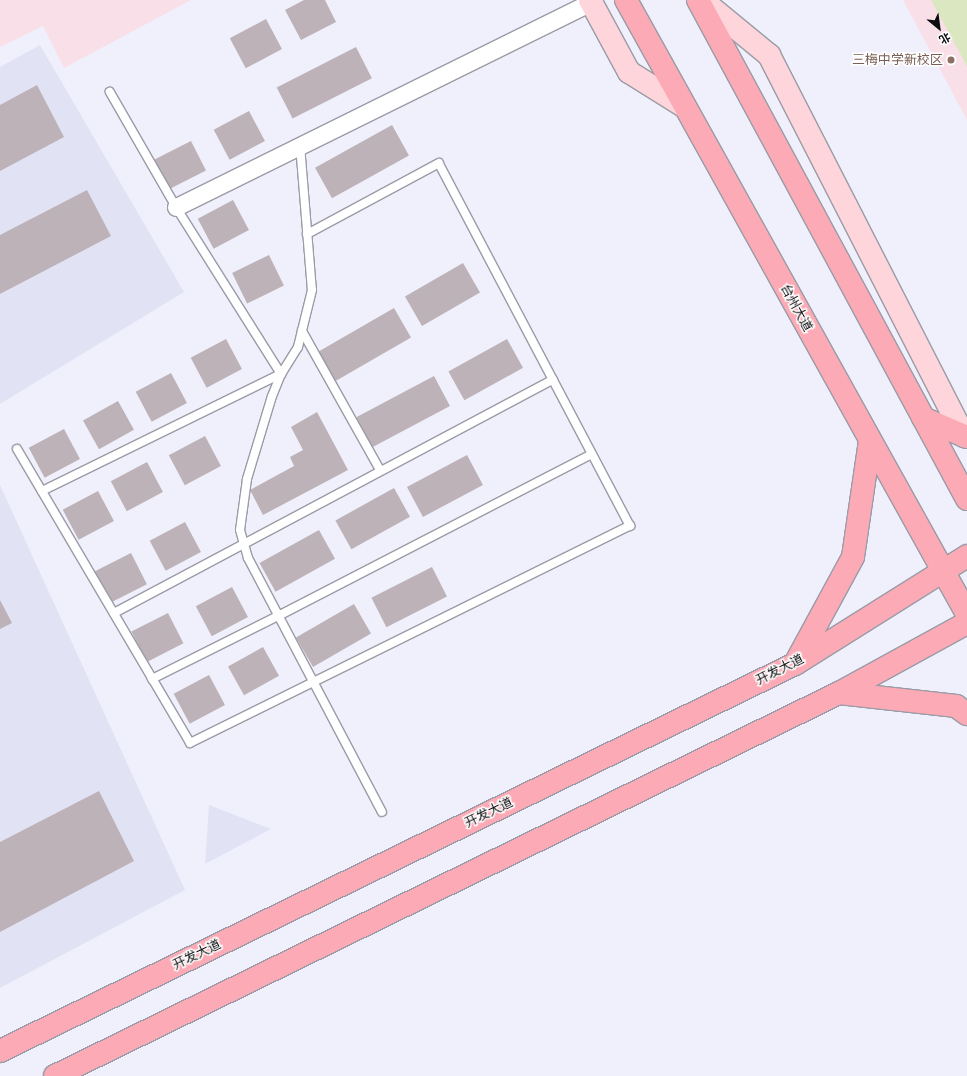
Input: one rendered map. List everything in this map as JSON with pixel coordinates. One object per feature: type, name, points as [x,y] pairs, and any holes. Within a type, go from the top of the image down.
[{"type":"main road","points":[[590,0],[629,72],[685,107]]},
{"type":"main road","name":"台州大道","points":[[626,0],[967,614]]},
{"type":"main road","points":[[698,0],[967,499]]},
{"type":"main road","points":[[702,0],[769,55],[965,437]]},
{"type":"main road","points":[[923,418],[965,437]]},
{"type":"main road","points":[[795,664],[853,557],[870,441]]},
{"type":"main road","name":"开发大道","points":[[0,1051],[795,664],[967,556]]},
{"type":"main road","points":[[55,1076],[839,692],[967,623]]},
{"type":"main road","points":[[839,692],[956,706],[967,714]]},
{"type":"street","points":[[176,206],[594,0]]},
{"type":"lane","points":[[110,92],[176,206],[281,374]]},
{"type":"lane","points":[[300,145],[312,290],[298,347],[281,374],[272,396],[247,479],[240,530],[248,558],[382,812]]},
{"type":"lane","points":[[17,450],[190,743],[313,681],[630,526],[438,163],[307,234]]},
{"type":"lane","points":[[302,331],[379,468]]},
{"type":"lane","points":[[42,492],[281,374]]},
{"type":"lane","points":[[114,613],[553,380]]},
{"type":"lane","points":[[152,678],[278,616],[592,454]]},
{"type":"shaded area","points":[[0,0],[191,0],[64,68],[43,26],[0,47]]},
{"type":"shaded area","name":"三梅中学新校区","points":[[903,0],[967,0],[967,120]]},
{"type":"shaded area","points":[[40,45],[184,292],[0,404],[0,67]]},
{"type":"shaded area","points":[[0,485],[185,890],[0,988]]},
{"type":"shaded area","points":[[209,805],[271,829],[205,864]]},
{"type":"green space","points":[[931,0],[967,0],[967,66]]},
{"type":"building","points":[[304,0],[325,0],[336,22],[301,40],[285,10]]},
{"type":"building","points":[[266,19],[282,49],[246,68],[230,38]]},
{"type":"building","points":[[356,47],[372,78],[293,119],[277,87]]},
{"type":"building","points":[[37,85],[64,137],[0,171],[0,105]]},
{"type":"building","points":[[249,111],[265,141],[230,160],[214,130]]},
{"type":"building","points":[[392,125],[409,156],[332,198],[315,168]]},
{"type":"building","points":[[191,141],[206,170],[169,189],[154,160]]},
{"type":"building","points":[[87,190],[111,236],[0,294],[0,235]]},
{"type":"building","points":[[233,200],[249,230],[214,249],[198,219]]},
{"type":"building","points":[[269,255],[284,286],[247,304],[232,273]]},
{"type":"building","points":[[463,263],[480,292],[422,326],[405,296]]},
{"type":"building","points":[[394,308],[411,337],[336,381],[319,352]]},
{"type":"building","points":[[226,339],[242,369],[207,388],[191,358]]},
{"type":"building","points":[[507,339],[523,368],[464,400],[448,371]]},
{"type":"building","points":[[171,373],[187,403],[152,422],[136,392]]},
{"type":"building","points":[[434,376],[450,406],[372,447],[356,417]]},
{"type":"building","points":[[118,401],[134,430],[99,449],[83,420]]},
{"type":"building","points":[[317,412],[348,470],[263,515],[250,490],[294,466],[290,457],[303,450],[291,427]]},
{"type":"building","points":[[64,429],[80,459],[45,478],[29,448]]},
{"type":"building","points":[[205,436],[221,466],[185,485],[169,455]]},
{"type":"building","points":[[467,455],[483,485],[423,517],[407,487]]},
{"type":"building","points":[[147,462],[163,492],[127,511],[111,481]]},
{"type":"building","points":[[394,488],[410,517],[351,549],[335,520]]},
{"type":"building","points":[[98,491],[114,521],[79,540],[63,510]]},
{"type":"building","points":[[185,522],[201,552],[166,571],[150,541]]},
{"type":"building","points":[[319,530],[335,559],[276,592],[260,563]]},
{"type":"building","points":[[131,553],[147,584],[110,603],[94,572]]},
{"type":"building","points":[[432,567],[447,596],[386,627],[371,598]]},
{"type":"building","points":[[232,587],[248,617],[212,636],[196,606]]},
{"type":"building","points":[[0,600],[12,623],[0,629]]},
{"type":"building","points":[[354,604],[371,633],[313,667],[296,638]]},
{"type":"building","points":[[168,613],[183,643],[147,662],[131,632]]},
{"type":"building","points":[[263,647],[279,676],[244,695],[228,666]]},
{"type":"building","points":[[209,675],[225,705],[190,724],[174,694]]},
{"type":"building","points":[[99,791],[134,861],[0,932],[0,842]]},
{"type":"place","name":"三梅中学新校区","points":[[951,60]]}]
